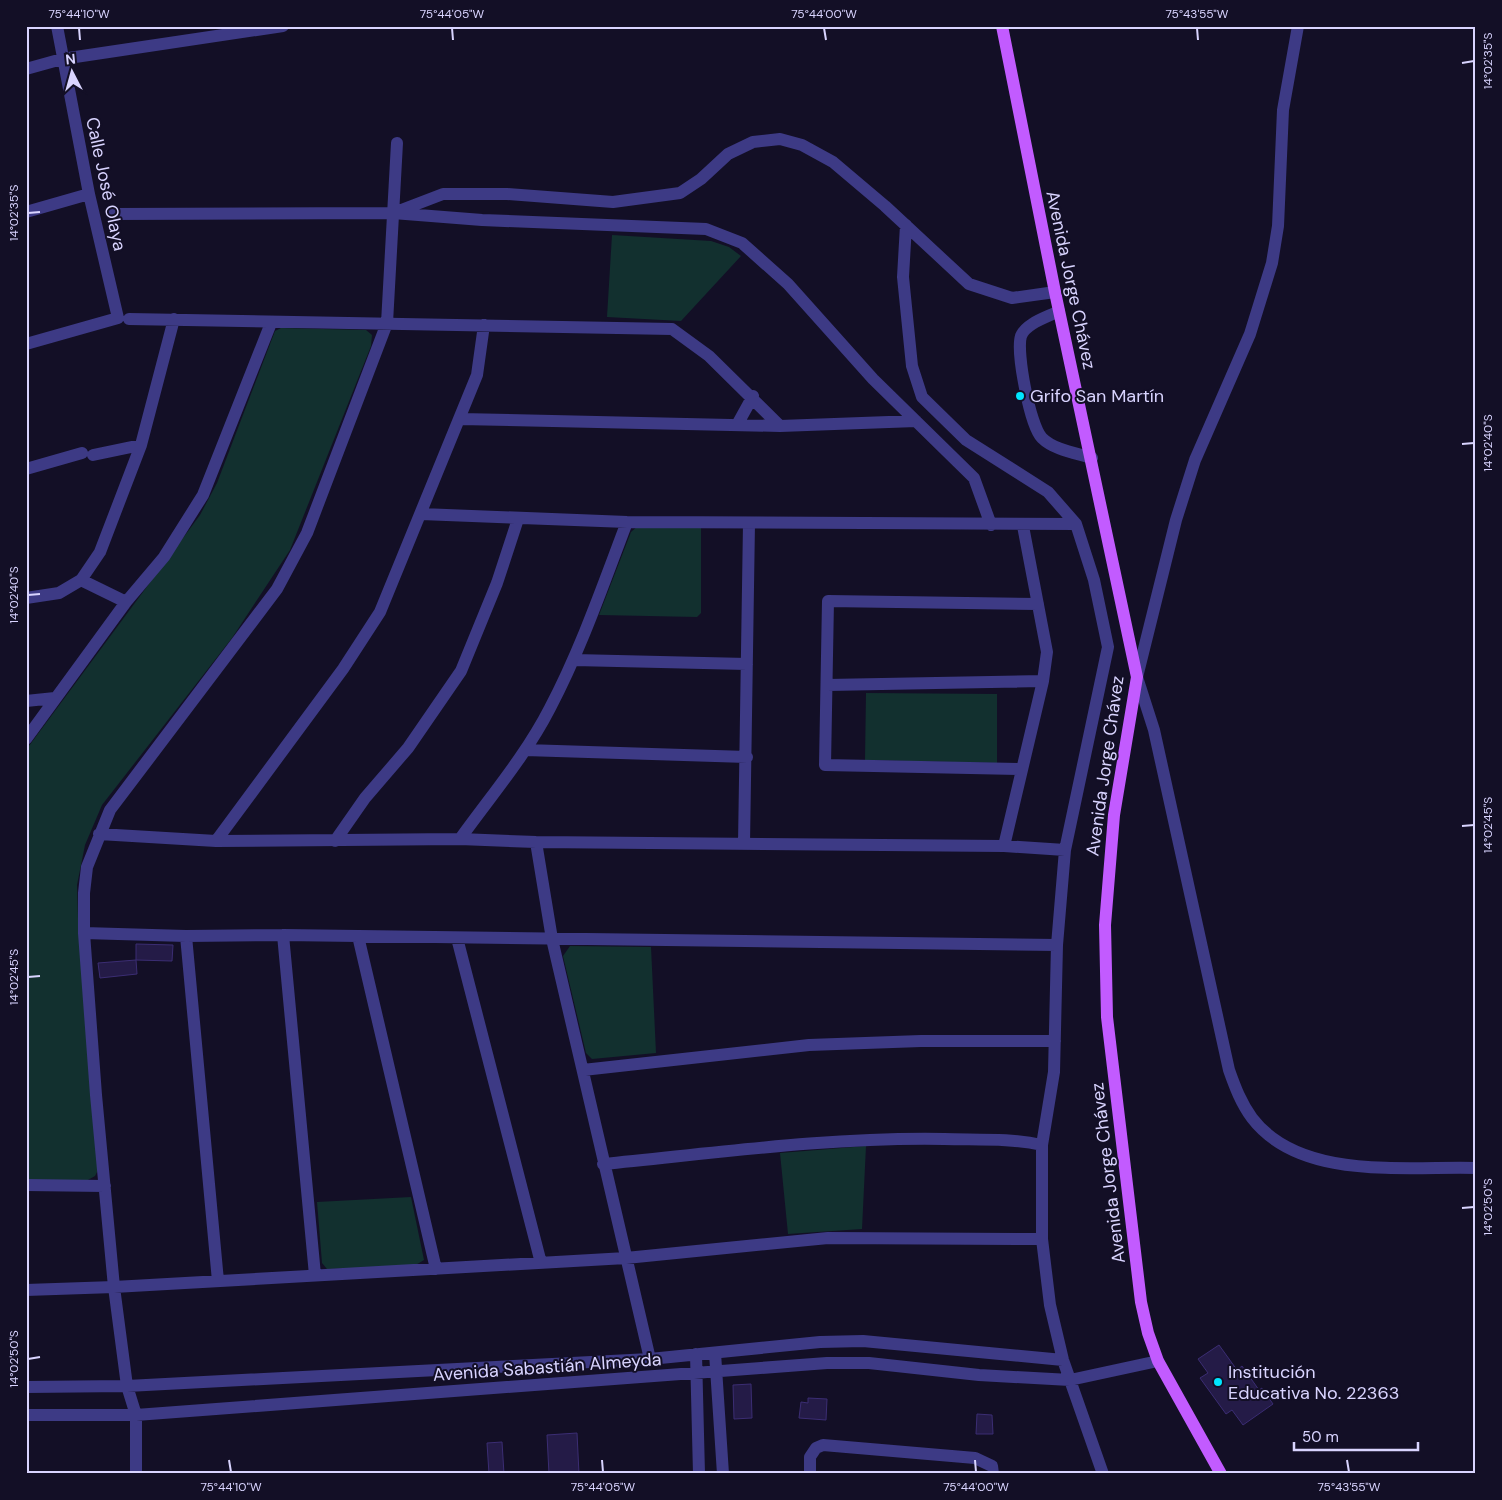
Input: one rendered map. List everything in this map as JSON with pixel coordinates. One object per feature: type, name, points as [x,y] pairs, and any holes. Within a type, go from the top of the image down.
[{"type":"main road","name":"Avenida Jorge Chávez","points":[[1002,26],[1055,292],[1092,458],[1137,677],[1114,815],[1105,925],[1105,952],[1107,1017],[1141,1302],[1148,1333],[1158,1361],[1221,1474]]},
{"type":"street","name":"Calle José Olaya","points":[[57,26],[89,194],[124,319]]},
{"type":"street","points":[[26,69],[62,59],[283,26]]},
{"type":"street","points":[[1298,26],[1283,110],[1278,219],[1272,262],[1250,334],[1195,460],[1168,548],[1137,677],[1154,730],[1229,1070],[1243,1104],[1254,1119],[1282,1144],[1304,1156],[1324,1162],[1379,1166],[1476,1168]]},
{"type":"street","points":[[393,213],[443,194],[507,194],[613,202],[680,193],[701,179],[728,154],[753,142],[780,139],[802,145],[833,162],[906,225],[969,284],[1012,298],[1055,292]]},
{"type":"street","points":[[136,1474],[136,1415],[127,1386],[114,1287],[84,933],[84,893],[87,867],[110,810],[277,589],[307,533],[387,323],[397,143]]},
{"type":"street","points":[[26,212],[89,194]]},
{"type":"street","points":[[112,214],[393,213],[492,220],[706,229],[742,244],[788,284],[873,379],[974,478],[991,525]]},
{"type":"street","points":[[906,225],[903,277],[912,366],[922,397],[966,440],[1048,492],[1076,524],[1094,580],[1108,647],[1064,850],[1057,945],[1054,1072],[1042,1145],[1042,1239],[1050,1305],[1063,1360],[1103,1474]]},
{"type":"street","points":[[1059,311],[1027,328],[1022,336],[1020,351],[1033,422],[1041,437],[1055,446],[1092,458]]},
{"type":"street","points":[[26,344],[124,319],[672,330],[709,356],[752,396],[780,426]]},
{"type":"street","points":[[26,598],[59,593],[81,580],[100,552],[141,445],[174,319]]},
{"type":"street","points":[[26,739],[126,602],[164,557],[203,495],[271,323]]},
{"type":"street","points":[[216,841],[343,669],[380,612],[477,375],[484,325]]},
{"type":"street","points":[[736,425],[752,396]]},
{"type":"street","points":[[460,418],[780,426],[916,421]]},
{"type":"street","points":[[26,469],[88,454],[141,445]]},
{"type":"street","points":[[421,514],[627,522],[1023,526],[1076,524]]},
{"type":"street","points":[[335,841],[365,798],[408,748],[461,671],[497,583],[518,519]]},
{"type":"street","points":[[460,839],[525,750],[550,709],[574,660],[627,522]]},
{"type":"street","points":[[744,844],[747,757],[746,664],[749,522]]},
{"type":"street","points":[[1004,846],[1043,681],[1048,652],[1023,526]]},
{"type":"street","points":[[81,580],[126,602]]},
{"type":"street","points":[[1022,769],[825,765],[828,601],[1038,604]]},
{"type":"street","points":[[574,660],[746,664]]},
{"type":"street","points":[[827,685],[1043,681]]},
{"type":"street","points":[[26,701],[55,698]]},
{"type":"street","points":[[525,750],[747,757]]},
{"type":"street","points":[[99,834],[216,841],[460,839],[536,842],[1004,846],[1064,850]]},
{"type":"street","points":[[536,842],[552,939],[650,1359]]},
{"type":"street","points":[[84,933],[186,936],[284,935],[1057,945]]},
{"type":"street","points":[[284,935],[315,1274]]},
{"type":"street","points":[[186,936],[218,1281]]},
{"type":"street","points":[[358,936],[436,1269]]},
{"type":"street","points":[[457,938],[541,1263]]},
{"type":"street","points":[[583,1070],[809,1045],[921,1041],[1055,1041]]},
{"type":"street","points":[[603,1164],[778,1146],[899,1138],[1020,1140],[1042,1145]]},
{"type":"street","points":[[26,1185],[105,1186]]},
{"type":"street","points":[[26,1290],[114,1287],[315,1274],[626,1258],[828,1238],[1042,1239]]},
{"type":"street","name":"Avenida Sabastián Almeyda","points":[[26,1387],[127,1386],[650,1359],[820,1342],[863,1341],[1063,1360]]},
{"type":"street","points":[[715,1353],[723,1474]]},
{"type":"street","points":[[696,1354],[699,1474]]},
{"type":"street","name":"Avenida Sabastián Almeyda","points":[[26,1415],[136,1415],[827,1364],[869,1363],[979,1375],[1070,1380],[1158,1361]]},
{"type":"street","points":[[810,1474],[810,1457],[816,1448],[823,1446],[975,1458],[992,1466],[993,1474]]},
{"type":"green space","points":[[612,235],[711,241],[729,247],[741,256],[681,321],[607,317]]},
{"type":"green space","points":[[281,328],[366,330],[372,335],[371,346],[290,550],[232,638],[102,805],[85,845],[77,885],[78,918],[98,1170],[95,1176],[86,1181],[26,1181],[26,750],[200,515],[217,483],[275,331]]},
{"type":"green space","points":[[639,525],[701,528],[701,613],[697,617],[599,615],[631,532]]},
{"type":"green space","points":[[866,693],[997,694],[997,763],[865,760]]},
{"type":"green space","points":[[570,946],[651,947],[656,1053],[592,1059],[586,1053],[563,956]]},
{"type":"green space","points":[[866,1146],[862,1229],[788,1234],[780,1153]]},
{"type":"green space","points":[[411,1197],[424,1260],[414,1266],[327,1269],[322,1263],[317,1202]]},
{"type":"building","points":[[136,944],[173,945],[172,961],[136,960]]},
{"type":"building","points":[[136,960],[137,974],[100,978],[98,963]]},
{"type":"building","points":[[1219,1345],[1237,1370],[1242,1366],[1259,1390],[1262,1388],[1273,1404],[1243,1425],[1232,1410],[1226,1414],[1200,1378],[1208,1373],[1198,1359]]},
{"type":"building","points":[[751,1384],[752,1418],[734,1419],[733,1385]]},
{"type":"building","points":[[808,1398],[827,1399],[826,1420],[799,1418],[801,1402],[808,1403]]},
{"type":"building","points":[[977,1414],[992,1415],[993,1434],[976,1434]]},
{"type":"building","points":[[577,1433],[579,1474],[549,1474],[547,1435]]},
{"type":"building","points":[[502,1442],[504,1474],[489,1474],[487,1443]]},
{"type":"place","name":"Grifo San Martín","points":[[1020,396]]},
{"type":"place","name":"Institución Educativa No. 22363","points":[[1218,1382]]}]
